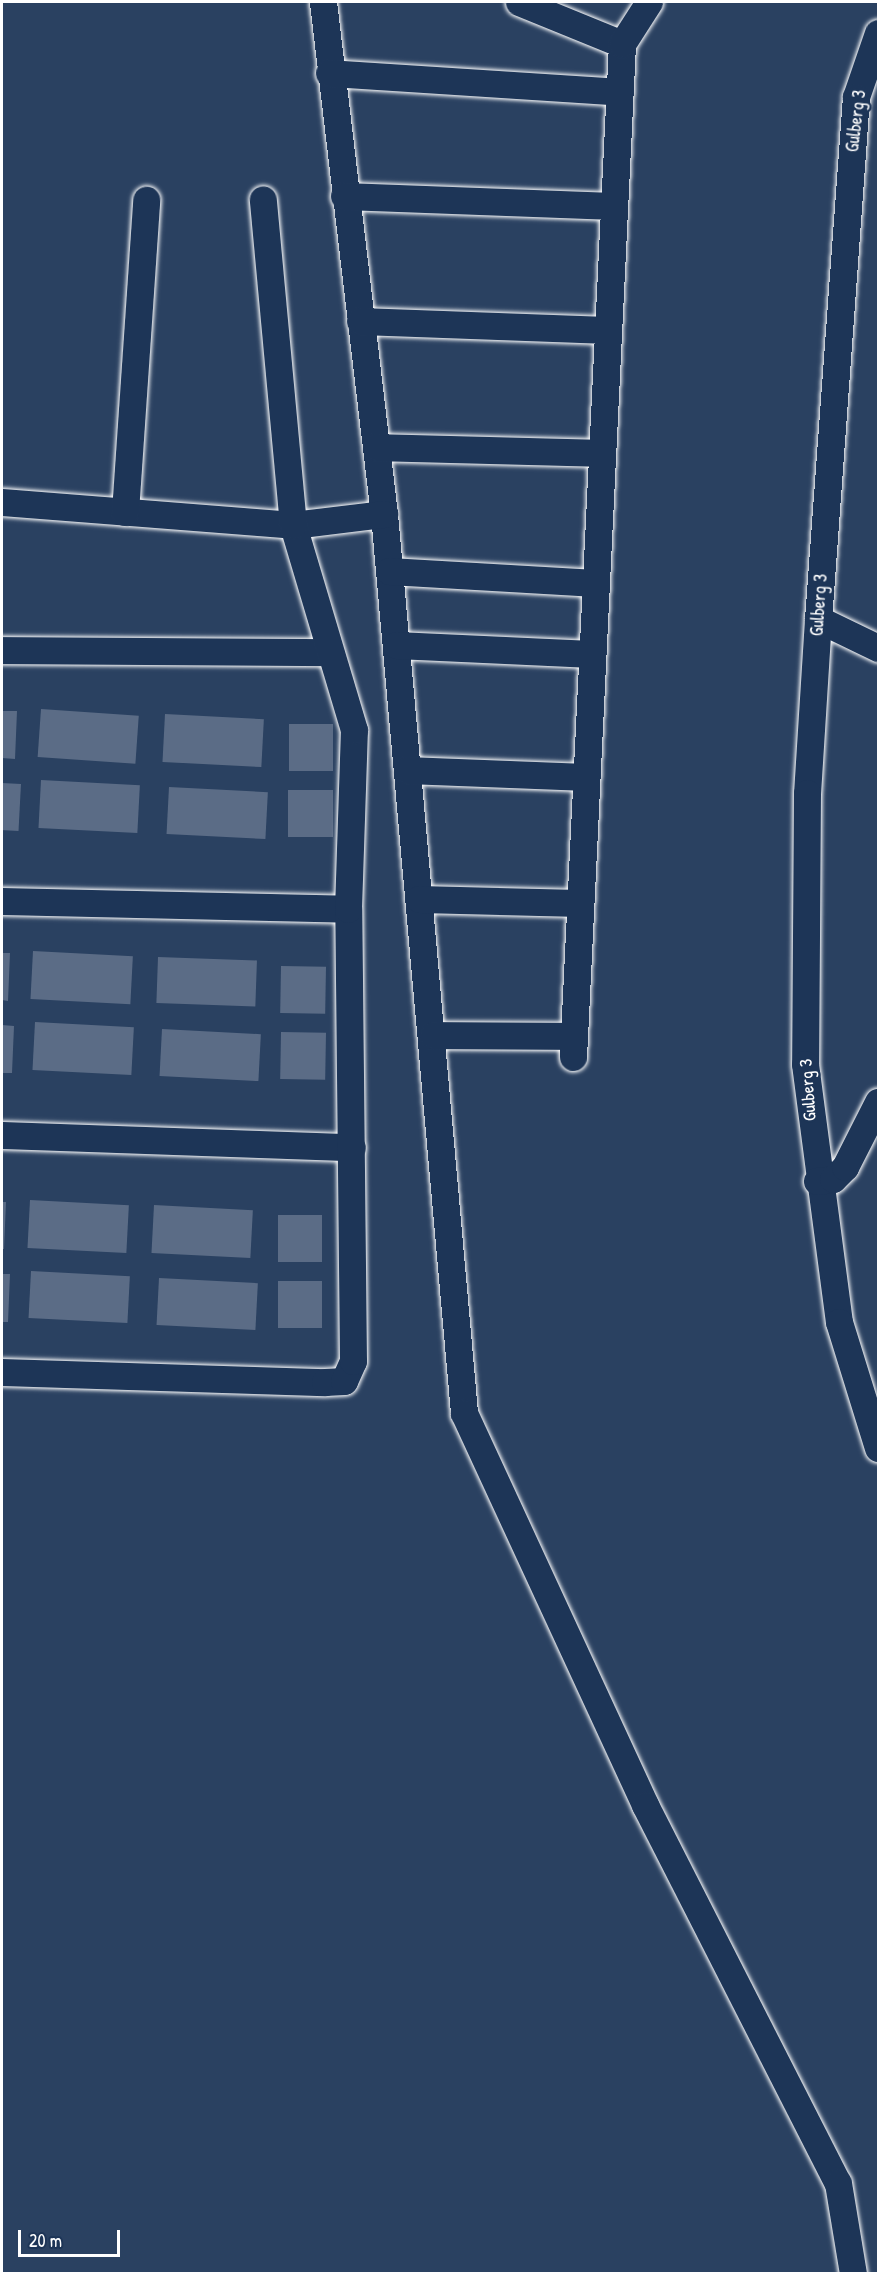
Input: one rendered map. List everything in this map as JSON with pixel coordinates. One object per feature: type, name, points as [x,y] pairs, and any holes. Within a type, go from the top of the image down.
[{"type":"street","points":[[322,2],[384,514],[418,899],[433,1035],[464,1413],[645,1804],[838,2183],[853,2274]]},
{"type":"street","points":[[519,2],[622,44]]},
{"type":"street","points":[[433,1035],[573,1047],[622,44],[649,2]]},
{"type":"street","name":"Gulberg 3","points":[[879,33],[856,98],[807,793],[806,1008],[806,1094],[839,1322],[879,1448]]},
{"type":"street","points":[[329,73],[619,92]]},
{"type":"street","points":[[344,196],[614,206]]},
{"type":"street","points":[[2,1372],[344,1381],[353,1361],[348,909],[354,730],[327,652],[293,525],[263,199]]},
{"type":"street","points":[[125,512],[146,200]]},
{"type":"street","points":[[360,321],[608,330]]},
{"type":"street","points":[[376,447],[602,453]]},
{"type":"street","points":[[2,502],[293,525],[384,514]]},
{"type":"street","points":[[389,571],[596,583]]},
{"type":"street","points":[[818,619],[879,648]]},
{"type":"street","points":[[396,645],[592,654]]},
{"type":"street","points":[[2,650],[327,652]]},
{"type":"street","points":[[407,770],[586,777]]},
{"type":"street","points":[[418,899],[580,903]]},
{"type":"street","points":[[2,901],[348,909]]},
{"type":"street","points":[[817,1181],[833,1179],[845,1167],[879,1102]]},
{"type":"street","points":[[2,1135],[352,1147]]},
{"type":"building","points":[[41,709],[139,716],[135,764],[38,757]]},
{"type":"building","points":[[2,711],[17,711],[15,759],[2,758]]},
{"type":"building","points":[[165,714],[264,719],[261,767],[162,762]]},
{"type":"building","points":[[289,724],[333,724],[333,771],[289,771]]},
{"type":"building","points":[[41,780],[140,785],[137,833],[38,828]]},
{"type":"building","points":[[2,783],[21,784],[19,831],[2,830]]},
{"type":"building","points":[[169,787],[268,792],[265,839],[167,834]]},
{"type":"building","points":[[288,790],[333,790],[333,837],[288,837]]},
{"type":"building","points":[[33,951],[133,956],[130,1004],[30,999]]},
{"type":"building","points":[[2,953],[10,953],[8,1001],[2,1000]]},
{"type":"building","points":[[158,957],[257,960],[255,1006],[156,1003]]},
{"type":"building","points":[[281,966],[326,967],[325,1014],[280,1013]]},
{"type":"building","points":[[35,1022],[134,1027],[131,1075],[32,1070]]},
{"type":"building","points":[[2,1025],[14,1026],[12,1073],[2,1073]]},
{"type":"building","points":[[162,1029],[261,1034],[258,1081],[160,1076]]},
{"type":"building","points":[[281,1032],[326,1033],[325,1080],[280,1079]]},
{"type":"building","points":[[30,1200],[129,1205],[126,1253],[27,1248]]},
{"type":"building","points":[[2,1202],[6,1202],[4,1249],[2,1249]]},
{"type":"building","points":[[154,1205],[253,1210],[250,1258],[151,1253]]},
{"type":"building","points":[[278,1215],[322,1215],[322,1262],[278,1262]]},
{"type":"building","points":[[31,1271],[130,1276],[127,1323],[29,1318]]},
{"type":"building","points":[[2,1274],[10,1274],[8,1322],[2,1322]]},
{"type":"building","points":[[159,1278],[258,1283],[255,1330],[157,1325]]},
{"type":"building","points":[[278,1281],[322,1281],[322,1328],[278,1328]]}]
